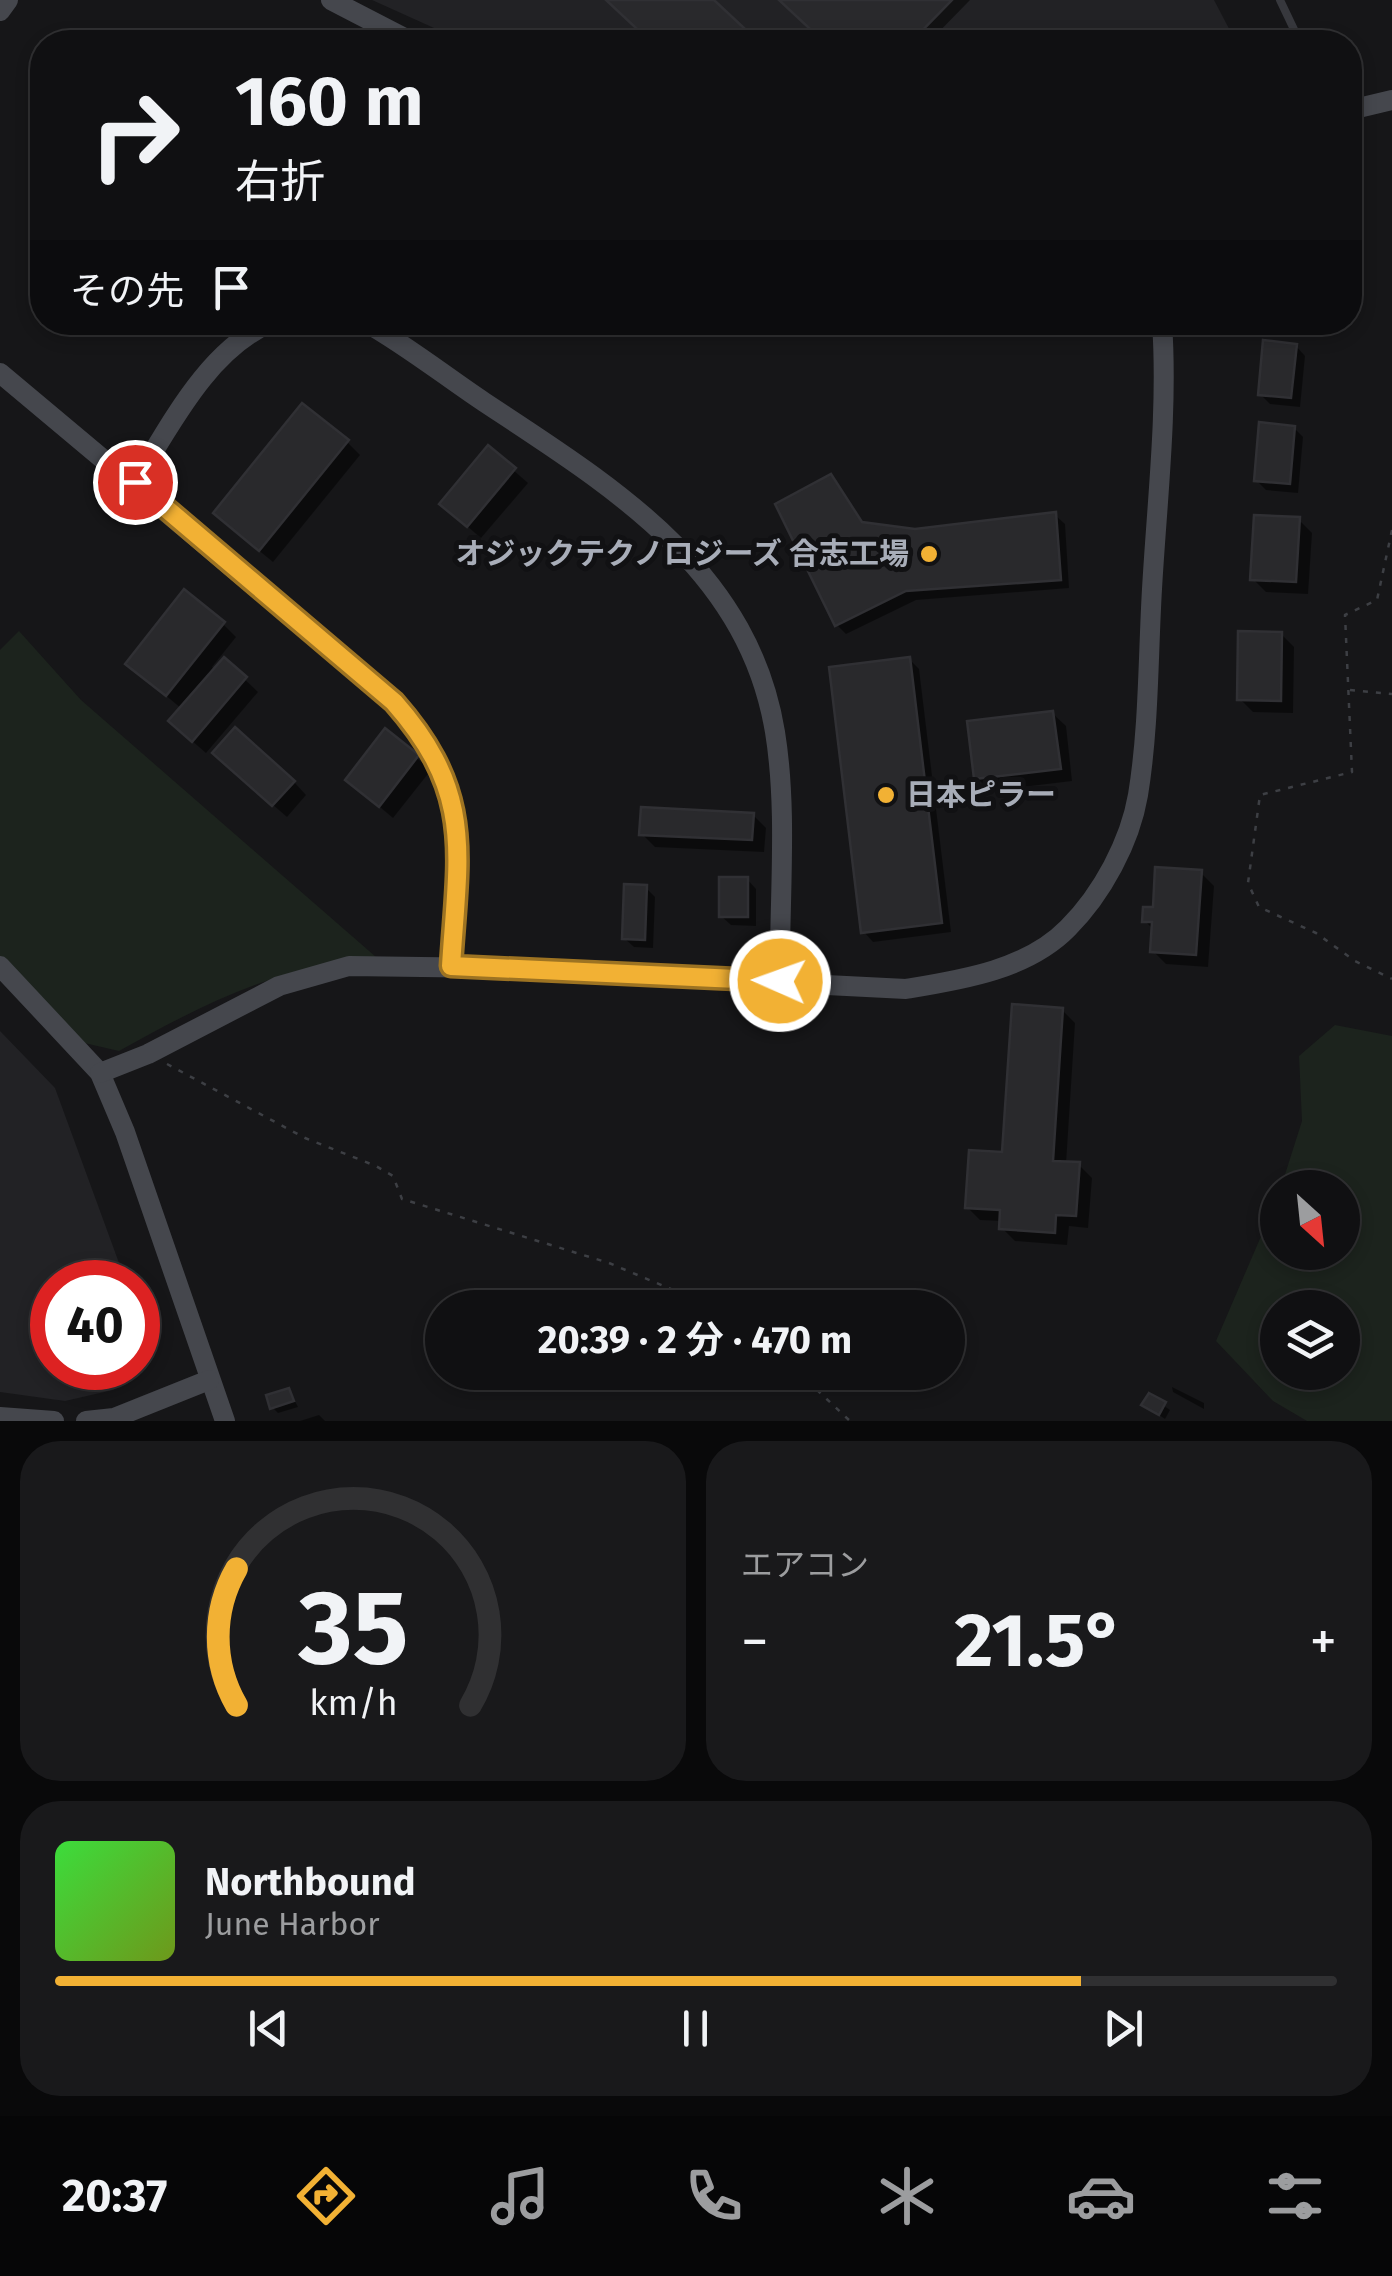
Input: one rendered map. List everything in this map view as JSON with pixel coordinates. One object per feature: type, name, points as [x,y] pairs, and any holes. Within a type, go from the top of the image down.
[{"type":"street","points":[[0,11],[8,0]]},
{"type":"street","points":[[331,0],[389,30]]},
{"type":"street","points":[[1362,107],[1392,100]]},
{"type":"street","points":[[135,482],[172,423],[224,354],[246,335]]},
{"type":"street","points":[[385,335],[593,472],[664,529],[710,585],[749,650],[775,729],[781,802],[780,981]]},
{"type":"street","points":[[100,1073],[148,1054],[225,1011],[296,981],[350,966],[451,966],[906,989],[966,979],[1020,960],[1066,932],[1094,899],[1118,853],[1138,796],[1158,481],[1162,335]]},
{"type":"street","points":[[0,372],[394,702],[428,741],[450,787],[458,847],[451,966]]},
{"type":"street","points":[[0,966],[100,1073],[125,1132],[225,1421]]},
{"type":"street","points":[[86,1421],[114,1418],[209,1380]]},
{"type":"street","points":[[0,1418],[54,1421]]},
{"type":"lane","points":[[1280,0],[1294,30]]},
{"type":"path","points":[[1392,530],[1377,600],[1344,615],[1352,772],[1260,794],[1248,883],[1259,907],[1316,933],[1392,979]]},
{"type":"path","points":[[1348,690],[1392,694]]},
{"type":"path","points":[[148,1054],[305,1138],[376,1166],[392,1176],[402,1199],[609,1263],[673,1290]]},
{"type":"path","points":[[817,1390],[850,1421]]},
{"type":"shaded area","points":[[372,0],[1214,0],[1230,30],[438,30]]},
{"type":"shaded area","points":[[19,631],[81,700],[376,957],[341,961],[275,978],[211,1003],[119,1051],[80,1042],[0,961],[0,650]]},
{"type":"shaded area","points":[[1335,1025],[1392,1036],[1392,1421],[1307,1421],[1273,1401],[1263,1390],[1360,1390],[1360,1290],[1260,1290],[1260,1387],[1216,1341],[1260,1239],[1260,1270],[1360,1270],[1360,1170],[1286,1170],[1302,1121],[1299,1056]]},
{"type":"shaded area","points":[[0,1031],[55,1088],[118,1260],[30,1260],[30,1390],[113,1390],[65,1401],[0,1392]]},
{"type":"building","points":[[606,0],[714,0],[746,30],[638,30]]},
{"type":"building","points":[[779,0],[952,0],[923,30],[811,30]]},
{"type":"building","points":[[1263,340],[1297,344],[1291,398],[1258,395]]},
{"type":"building","points":[[302,403],[349,440],[259,551],[213,513]]},
{"type":"building","points":[[1259,422],[1295,426],[1290,484],[1254,481]]},
{"type":"building","points":[[488,445],[516,468],[467,527],[439,504]]},
{"type":"building","name":"オジックテクノロジーズ 合志工場","points":[[831,474],[862,522],[915,529],[1056,512],[1061,580],[906,591],[835,626],[775,504]]},
{"type":"building","points":[[1254,515],[1300,517],[1296,582],[1250,580]]},
{"type":"building","points":[[184,589],[225,622],[166,696],[125,664]]},
{"type":"building","points":[[1238,631],[1282,632],[1281,701],[1237,700]]},
{"type":"building","points":[[224,657],[247,677],[192,742],[168,721]]},
{"type":"building","name":"日本ピラー","points":[[910,657],[942,923],[861,933],[829,667]]},
{"type":"building","points":[[1053,711],[1061,769],[974,779],[967,721]]},
{"type":"building","points":[[235,727],[295,781],[272,806],[212,753]]},
{"type":"building","points":[[385,728],[419,755],[379,807],[345,780]]},
{"type":"building","points":[[641,807],[754,813],[752,840],[639,835]]},
{"type":"building","points":[[1155,867],[1202,870],[1196,955],[1150,952],[1152,922],[1142,922],[1143,907],[1153,907]]},
{"type":"building","points":[[719,877],[748,877],[748,917],[719,917]]},
{"type":"building","points":[[624,884],[647,885],[645,940],[622,939]]},
{"type":"building","points":[[1012,1004],[1063,1008],[1053,1161],[1080,1162],[1076,1216],[1056,1215],[1055,1233],[999,1229],[1000,1210],[965,1208],[969,1150],[1002,1152]]},
{"type":"building","points":[[289,1388],[294,1401],[270,1409],[266,1395]]},
{"type":"building","points":[[1149,1393],[1166,1402],[1159,1415],[1141,1405]]},
{"type":"place","name":"オジックテクノロジーズ 合志工場","points":[[929,554]]},
{"type":"place","name":"日本ピラー","points":[[886,795]]},
{"type":"route","points":[[135,482],[394,702],[428,741],[450,787],[458,847],[451,966],[780,981]]}]
